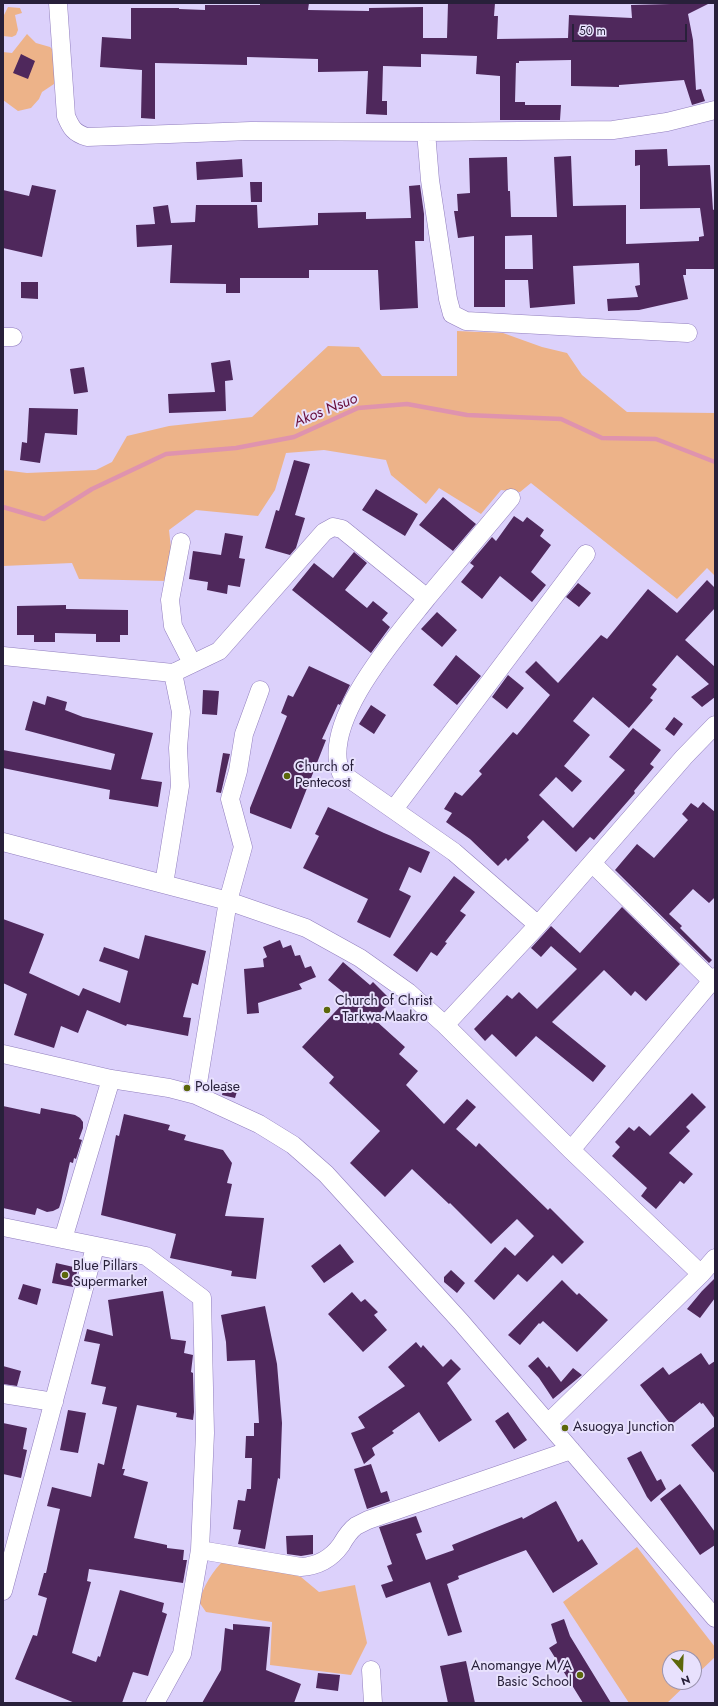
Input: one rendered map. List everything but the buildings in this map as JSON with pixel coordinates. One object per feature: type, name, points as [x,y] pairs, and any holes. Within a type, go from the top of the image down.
[{"type":"street","points":[[58,3],[66,116],[77,134],[87,137],[250,131],[426,132],[613,130],[667,122],[715,110]]},
{"type":"street","points":[[426,132],[430,180],[448,299],[452,314],[466,321],[688,333]]},
{"type":"street","points":[[512,498],[427,598],[378,660],[346,715],[340,732],[337,764],[341,773],[454,852],[538,925]]},
{"type":"street","points":[[3,656],[173,673],[219,651],[324,532],[333,527],[342,528],[427,598]]},
{"type":"street","points":[[181,542],[170,600],[173,626],[192,663]]},
{"type":"street","points":[[394,809],[586,554]]},
{"type":"street","points":[[164,884],[180,786],[178,748],[181,712],[173,673]]},
{"type":"street","points":[[196,1095],[228,901],[243,847],[230,799],[238,771],[244,734],[260,690]]},
{"type":"street","points":[[445,1025],[538,925],[684,757],[715,725]]},
{"type":"street","points":[[3,842],[228,901],[306,928],[360,958],[408,992],[445,1025],[571,1150],[701,1274]]},
{"type":"street","points":[[571,1150],[713,979],[592,864]]},
{"type":"street","points":[[3,1054],[110,1079],[169,1088],[196,1095],[259,1124],[293,1145],[326,1174],[461,1322],[715,1618]]},
{"type":"street","points":[[63,1239],[110,1079]]},
{"type":"street","points":[[3,1227],[95,1247],[146,1256],[202,1298],[205,1433],[200,1550],[182,1654],[155,1703]]},
{"type":"street","points":[[3,1591],[95,1247]]},
{"type":"street","points":[[548,1423],[701,1274],[715,1258]]},
{"type":"street","points":[[3,1394],[54,1402]]},
{"type":"street","points":[[200,1550],[301,1568],[314,1566],[325,1561],[348,1534],[357,1526],[368,1520],[571,1450]]},
{"type":"street","points":[[370,1670],[373,1703]]},
{"type":"shaded area","points":[[8,7],[20,8],[22,13],[15,15],[18,30],[16,35],[12,37],[3,36],[3,17]]},
{"type":"shaded area","points":[[27,34],[36,43],[50,47],[57,54],[54,84],[42,92],[39,99],[31,108],[18,111],[3,100],[3,52],[12,53]]},
{"type":"shaded area","points":[[457,331],[503,333],[542,347],[567,353],[582,375],[627,412],[715,413],[715,576],[707,568],[677,599],[531,483],[520,492],[501,490],[481,514],[439,488],[426,504],[391,475],[386,460],[324,450],[286,453],[275,490],[258,516],[196,510],[169,530],[172,557],[167,581],[79,579],[72,563],[3,566],[3,470],[27,473],[96,470],[112,462],[127,436],[169,426],[252,417],[328,346],[359,347],[382,376],[457,376]]},
{"type":"shaded area","points":[[637,1547],[715,1647],[715,1657],[702,1669],[702,1650],[662,1650],[662,1690],[681,1690],[667,1703],[629,1703],[563,1602]]},
{"type":"shaded area","points":[[225,1559],[271,1568],[301,1577],[319,1592],[355,1585],[367,1643],[351,1675],[270,1665],[272,1622],[206,1612],[199,1602],[201,1596],[213,1573]]},
{"type":"waterway","name":"Akos Nsuo","points":[[3,507],[44,519],[92,489],[166,454],[236,448],[294,437],[358,408],[407,404],[467,415],[561,419],[602,438],[656,439],[715,462]]},
{"type":"place","name":"Church of Pentecost","points":[[287,776]]},
{"type":"place","name":"Church of Christ - Tarkwa-Maakro","points":[[327,1010]]},
{"type":"place","name":"Polease","points":[[187,1088]]},
{"type":"place","name":"Blue Pillars Supermarket","points":[[65,1275]]},
{"type":"place","name":"Asuogya Junction","points":[[565,1428]]},
{"type":"place","name":"Anomangye M/A Basic School","points":[[580,1675]]}]
